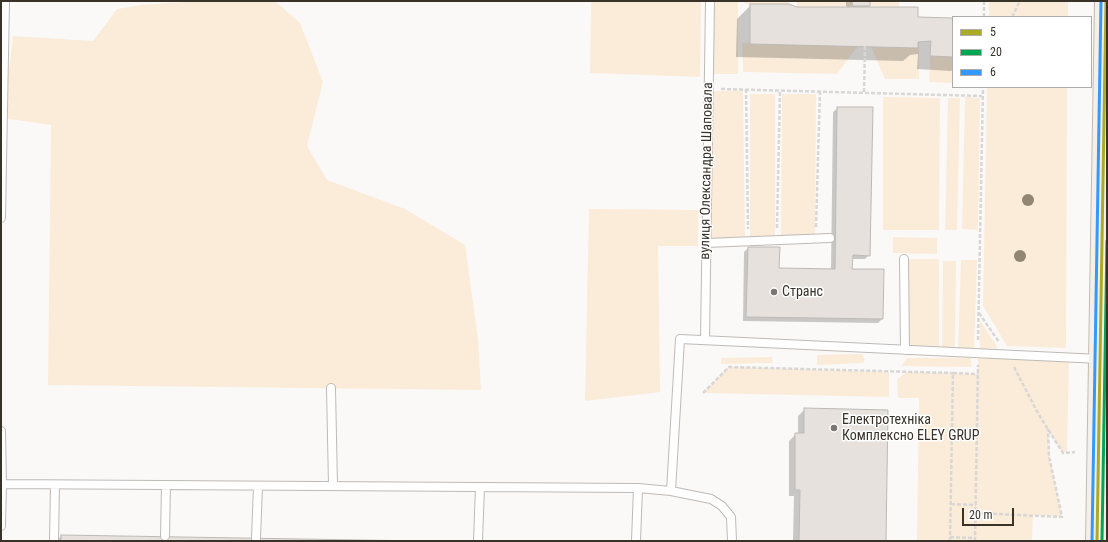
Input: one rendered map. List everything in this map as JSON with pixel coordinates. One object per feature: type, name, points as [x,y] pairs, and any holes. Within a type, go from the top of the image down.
[{"type":"main road","points":[[1097,541],[1103,476],[1100,359],[1106,98],[1106,1]]},
{"type":"lane","points":[[1,218],[5,1]]},
{"type":"lane","name":"вулиця Олександра Шаповала","points":[[705,340],[710,1]]},
{"type":"lane","points":[[706,243],[830,238]]},
{"type":"lane","points":[[904,259],[906,350]]},
{"type":"lane","points":[[671,491],[680,339],[1100,359]]},
{"type":"lane","points":[[331,388],[333,486]]},
{"type":"lane","points":[[1,431],[1,526]]},
{"type":"lane","points":[[2,484],[638,488],[671,491],[711,499],[722,506],[732,517],[732,541]]},
{"type":"lane","points":[[54,541],[55,485]]},
{"type":"lane","points":[[165,536],[166,485]]},
{"type":"lane","points":[[256,538],[258,486]]},
{"type":"lane","points":[[478,541],[480,487]]},
{"type":"lane","points":[[636,541],[638,488]]},
{"type":"path","points":[[984,1],[984,16]]},
{"type":"path","points":[[1012,16],[1020,1]]},
{"type":"path","points":[[864,92],[865,46]]},
{"type":"path","points":[[709,88],[982,96]]},
{"type":"path","points":[[950,537],[975,539],[983,88]]},
{"type":"path","points":[[746,89],[748,241]]},
{"type":"path","points":[[777,240],[780,90]]},
{"type":"path","points":[[816,238],[820,91]]},
{"type":"path","points":[[979,312],[1007,354],[1039,415],[1063,453],[1075,452]]},
{"type":"path","points":[[703,394],[729,367],[978,374]]},
{"type":"path","points":[[950,541],[953,373]]},
{"type":"path","points":[[975,513],[1062,517],[1049,456],[1048,429]]},
{"type":"path","points":[[951,504],[976,505]]},
{"type":"shaded area","points":[[199,1],[275,1],[300,23],[323,82],[307,146],[327,180],[405,209],[465,245],[478,339],[481,390],[48,385],[51,125],[3,118],[13,36],[93,41],[117,9],[141,5]]},
{"type":"shaded area","points":[[591,1],[701,1],[700,77],[590,73]]},
{"type":"shaded area","points":[[712,1],[738,1],[738,74],[711,74]]},
{"type":"shaded area","points":[[745,1],[789,1],[789,4],[745,4]]},
{"type":"shaded area","points":[[797,1],[852,1],[853,6],[797,7]]},
{"type":"shaded area","points":[[870,1],[899,1],[899,7],[870,6]]},
{"type":"shaded area","points":[[989,1],[1068,1],[1068,16],[989,16]]},
{"type":"shaded area","points":[[918,42],[919,79],[885,79],[871,47],[918,48]]},
{"type":"shaded area","points":[[742,43],[858,46],[837,74],[743,72]]},
{"type":"shaded area","points":[[930,56],[952,57],[952,83],[929,82]]},
{"type":"shaded area","points":[[987,88],[1067,88],[1066,348],[1007,346],[983,306]]},
{"type":"shaded area","points":[[711,91],[743,91],[745,238],[712,238]]},
{"type":"shaded area","points":[[750,94],[775,94],[775,238],[750,238]]},
{"type":"shaded area","points":[[782,94],[816,94],[815,237],[781,236]]},
{"type":"shaded area","points":[[883,97],[940,98],[939,230],[883,230]]},
{"type":"shaded area","points":[[965,97],[980,98],[978,230],[962,229]]},
{"type":"shaded area","points":[[948,98],[960,98],[957,230],[945,230]]},
{"type":"shaded area","points":[[589,209],[698,210],[698,246],[658,246],[660,392],[585,401]]},
{"type":"shaded area","points":[[893,237],[937,238],[937,254],[893,253]]},
{"type":"shaded area","points":[[906,259],[939,259],[939,349],[906,349]]},
{"type":"shaded area","points":[[961,260],[977,260],[974,350],[958,349]]},
{"type":"shaded area","points":[[943,261],[956,261],[955,350],[942,350]]},
{"type":"shaded area","points":[[980,320],[998,348],[980,349]]},
{"type":"shaded area","points":[[978,353],[1069,357],[1067,452],[1063,453],[1048,430],[1049,456],[1062,517],[1033,515],[1032,541],[917,541],[919,398],[898,398],[897,379],[907,372],[978,374]]},
{"type":"shaded area","points":[[862,354],[865,360],[863,363],[817,365],[817,355]]},
{"type":"shaded area","points":[[772,357],[773,363],[721,364],[721,358]]},
{"type":"shaded area","points":[[907,358],[971,358],[971,367],[901,366]]},
{"type":"shaded area","points":[[729,367],[889,372],[889,397],[703,393]]},
{"type":"building","points":[[852,1],[870,1],[870,6],[853,6]]},
{"type":"building","points":[[750,4],[789,4],[797,7],[918,7],[918,17],[952,18],[952,57],[930,56],[931,41],[918,42],[918,48],[750,44]]},
{"type":"building","points":[[837,107],[873,107],[870,256],[853,255],[852,269],[884,269],[883,319],[746,317],[748,247],[780,247],[779,268],[835,269]]},
{"type":"building","points":[[804,408],[888,410],[886,541],[799,541],[800,490],[795,490],[795,433],[804,433]]},
{"type":"building","points":[[61,535],[422,541],[61,541]]},
{"type":"transit line","name":"6","points":[[1092,541],[1101,1]]},
{"type":"transit line","name":"5","points":[[1097,541],[1106,1]]},
{"type":"transit line","name":"20","points":[[1102,541],[1107,241]]},
{"type":"place","name":"Странс","points":[[774,292]]},
{"type":"place","name":"Електротехніка Комплексно ELEY GRUP","points":[[834,428]]}]
